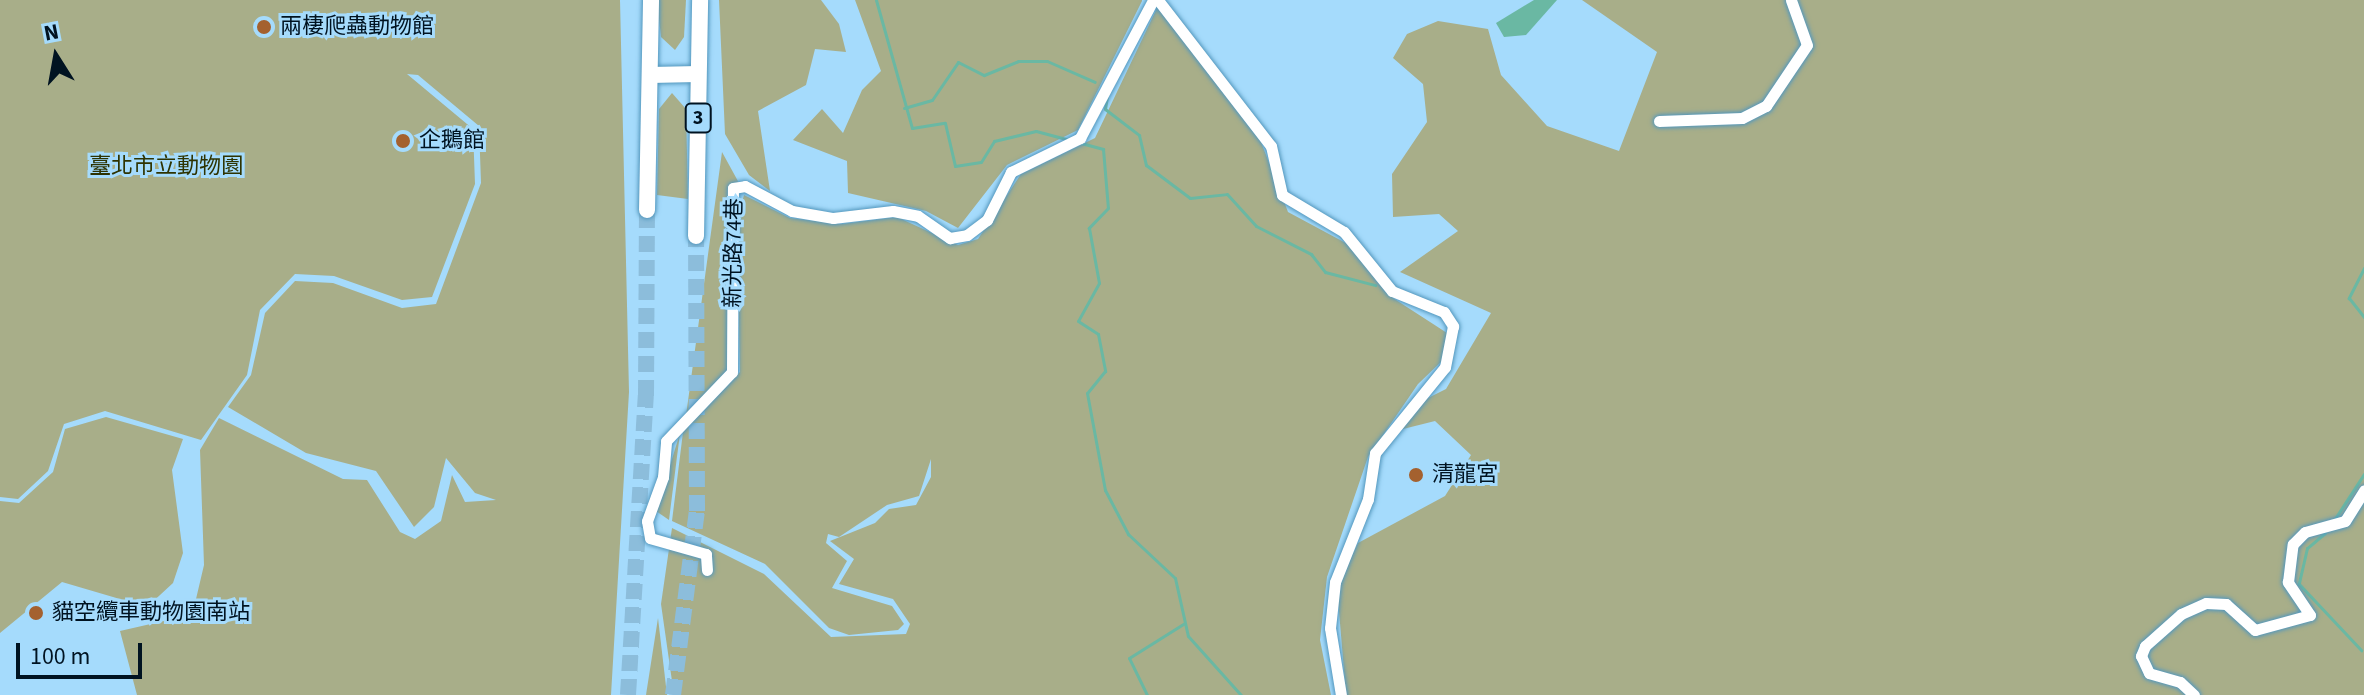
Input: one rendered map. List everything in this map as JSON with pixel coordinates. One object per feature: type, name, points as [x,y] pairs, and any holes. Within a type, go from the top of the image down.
[{"type":"highway","points":[[647,210],[651,0]]},
{"type":"highway","name":"3","points":[[696,236],[700,0]]},
{"type":"highway","points":[[650,75],[698,74]]},
{"type":"street","name":"新光路74巷","points":[[707,570],[706,554],[663,546],[650,538],[647,521],[663,477],[666,441],[732,372],[733,188],[833,218],[911,214],[958,239],[987,220],[1011,172],[1077,141],[1156,0]]},
{"type":"street","points":[[1156,0],[1271,146],[1282,195],[1344,232],[1392,291],[1444,312],[1453,326],[1445,367],[1375,453],[1368,499],[1335,582],[1330,628],[1341,695]]},
{"type":"street","points":[[1659,121],[1742,118],[1766,106],[1807,45],[1791,0]]},
{"type":"street","points":[[2194,695],[2180,682],[2149,673],[2141,656],[2145,646],[2181,614],[2206,603],[2226,604],[2255,630],[2310,615],[2288,582],[2293,544],[2305,532],[2345,521],[2364,491]]},
{"type":"green space","name":"臺北市立動物園","points":[[0,0],[620,0],[629,392],[611,695],[137,695],[120,631],[168,620],[196,599],[204,565],[200,450],[219,418],[343,479],[367,480],[400,532],[415,539],[441,521],[452,475],[465,502],[496,500],[475,493],[446,458],[434,507],[414,527],[376,471],[306,453],[228,407],[251,375],[265,313],[295,281],[333,283],[402,308],[436,304],[481,183],[479,126],[418,75],[407,74],[473,129],[475,184],[432,297],[402,300],[334,276],[295,274],[260,310],[247,375],[201,440],[105,411],[64,424],[48,471],[18,499],[0,497]]},
{"type":"green space","points":[[657,0],[686,0],[684,37],[675,50],[661,37]]},
{"type":"green space","points":[[719,0],[821,0],[839,24],[846,52],[815,49],[806,85],[758,111],[770,191],[749,175],[725,134]]},
{"type":"green space","points":[[855,0],[1142,1],[1078,130],[1007,165],[958,228],[926,211],[848,193],[847,161],[793,140],[822,109],[843,133],[862,90],[881,71]]},
{"type":"green space","points":[[1582,0],[2364,0],[2364,695],[1346,695],[1337,587],[1358,543],[1445,496],[1471,455],[1435,421],[1399,430],[1418,403],[1446,389],[1491,313],[1400,272],[1458,231],[1439,214],[1393,217],[1392,174],[1427,122],[1423,84],[1393,58],[1407,34],[1438,21],[1488,29],[1501,75],[1547,126],[1619,151],[1657,52]]},
{"type":"green space","points":[[1158,6],[1261,142],[1288,212],[1355,248],[1393,298],[1447,333],[1443,360],[1418,384],[1368,457],[1327,577],[1320,640],[1331,695],[674,695],[661,604],[672,528],[764,574],[831,637],[906,634],[910,624],[893,599],[839,584],[854,559],[830,541],[875,523],[889,509],[916,505],[931,477],[931,459],[919,496],[887,505],[839,537],[828,534],[826,543],[847,561],[832,588],[892,606],[904,624],[898,630],[849,635],[829,628],[765,564],[672,521],[683,432],[740,372],[737,221],[744,195],[790,218],[841,224],[897,217],[958,245],[978,239],[1021,174],[1095,138]]},
{"type":"green space","points":[[672,93],[686,109],[688,199],[657,195],[659,109]]},
{"type":"green space","points":[[722,152],[739,183],[730,215],[734,370],[685,423]]},
{"type":"green space","points":[[106,417],[183,439],[172,470],[183,553],[173,583],[147,607],[62,582],[0,633],[0,501],[19,503],[53,472],[65,429]]},
{"type":"green space","points":[[680,433],[669,520],[656,511]]},
{"type":"green space","points":[[658,618],[667,695],[646,695]]},
{"type":"shaded area","points":[[1534,0],[1557,0],[1526,35],[1504,37],[1496,23]]},
{"type":"waterway","points":[[876,0],[912,128],[945,123],[955,166],[981,162],[994,141],[1036,131],[1066,139]]},
{"type":"waterway","points":[[904,108],[932,100],[958,62],[984,75],[1018,61],[1047,61],[1095,82]]},
{"type":"waterway","points":[[1108,90],[1105,109],[1139,135],[1146,165],[1190,198],[1227,194],[1256,226],[1311,254],[1325,272],[1375,285]]},
{"type":"waterway","points":[[1081,143],[1103,149],[1108,208],[1089,228],[1099,283],[1078,321],[1098,334],[1105,371],[1087,393],[1105,490],[1128,534],[1175,578],[1188,636],[1241,695]]},
{"type":"waterway","points":[[2364,268],[2349,298],[2364,317]]},
{"type":"waterway","points":[[2334,520],[2364,474]]},
{"type":"waterway","points":[[2325,533],[2307,548],[2299,584],[2361,650]]},
{"type":"waterway","points":[[1147,695],[1129,658],[1183,624]]},
{"type":"tunnel","points":[[628,695],[646,396],[647,210]]},
{"type":"tunnel","points":[[673,695],[697,511],[696,236]]},
{"type":"place","name":"兩棲爬蟲動物館","points":[[264,27]]},
{"type":"place","name":"企鵝館","points":[[403,141]]},
{"type":"place","name":"清龍宮","points":[[1416,475]]},
{"type":"place","name":"貓空纜車動物園南站","points":[[36,613]]}]
